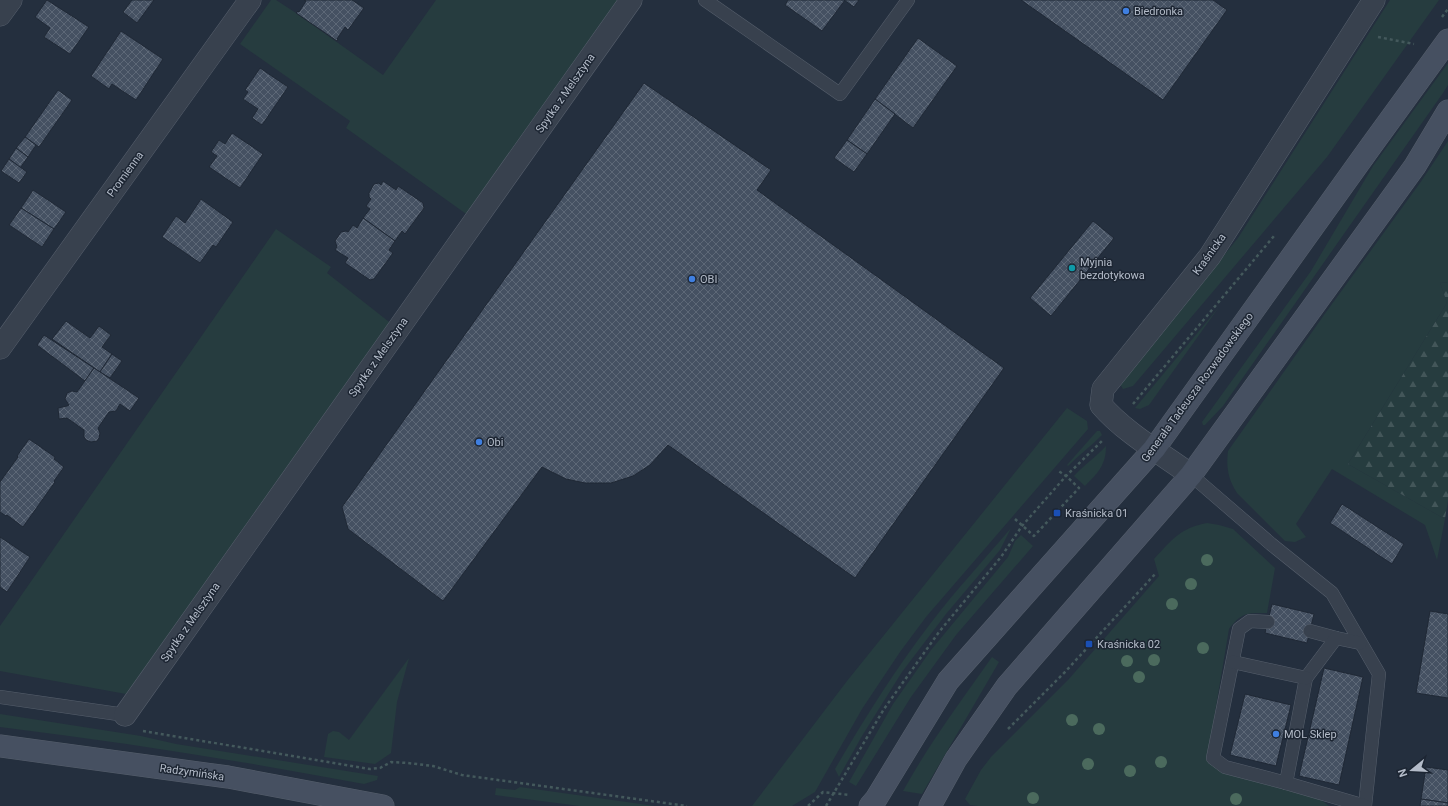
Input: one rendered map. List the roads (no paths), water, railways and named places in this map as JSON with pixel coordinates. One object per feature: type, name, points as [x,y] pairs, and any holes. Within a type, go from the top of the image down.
[{"type":"street","points":[[0,15],[11,0]]},
{"type":"street","name":"Promienna","points":[[0,348],[250,0]]},
{"type":"street","name":"Spytka z Melsztyna","points":[[124,715],[631,0]]},
{"type":"street","name":"Kraśnicka","points":[[1191,475],[1108,414],[1100,405],[1103,389],[1210,256],[1374,0]]},
{"type":"street","name":"Generała Tadeusza Rozwadowskiego","points":[[869,802],[948,681],[1154,449],[1448,40]]},
{"type":"street","points":[[930,806],[956,758],[1007,686],[1191,475],[1415,166],[1448,111]]},
{"type":"street","name":"Radzymińska","points":[[1,751],[228,777],[383,806]]},
{"type":"lane","points":[[705,0],[840,94],[908,0]]},
{"type":"lane","points":[[1191,475],[1332,593],[1379,674],[1365,806],[1225,767],[1214,758],[1239,629],[1250,621],[1268,622]]},
{"type":"lane","points":[[1310,631],[1360,643]]},
{"type":"lane","points":[[1286,783],[1306,678],[1336,638]]},
{"type":"lane","points":[[1232,662],[1306,678]]},
{"type":"lane","points":[[0,696],[124,715]]},
{"type":"place","name":"Biedronka","points":[[1126,11]]},
{"type":"place","name":"Myjnia bezdotykowa","points":[[1072,268]]},
{"type":"place","name":"OBI","points":[[692,279]]},
{"type":"place","name":"Obi","points":[[479,442]]},
{"type":"place","name":"Kraśnicka 01","points":[[1057,513]]},
{"type":"place","name":"Kraśnicka 02","points":[[1089,644]]},
{"type":"place","name":"MOL Sklep","points":[[1276,734]]}]
